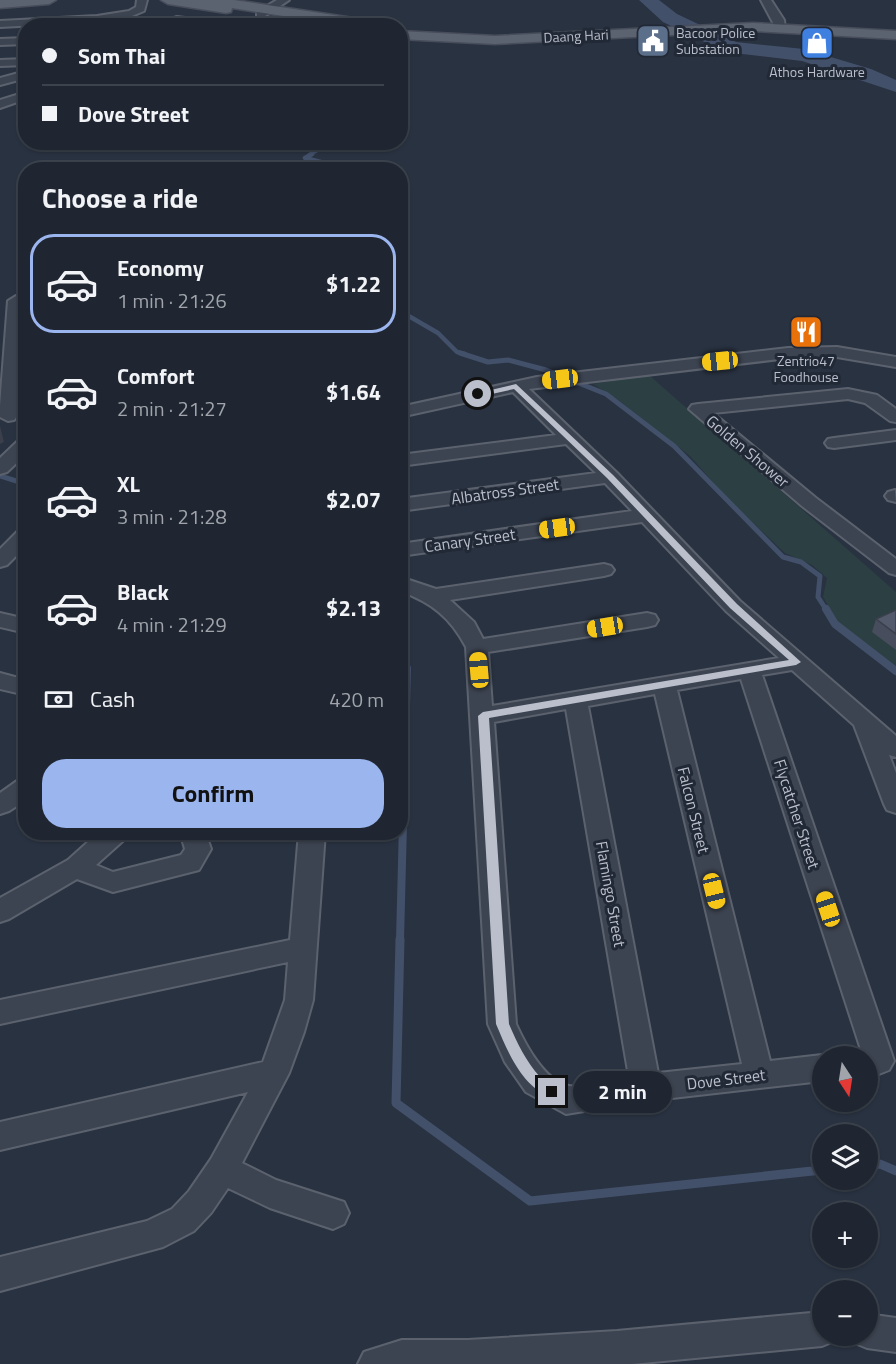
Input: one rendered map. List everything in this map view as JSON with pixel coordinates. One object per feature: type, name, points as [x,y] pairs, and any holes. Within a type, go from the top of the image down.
[{"type":"main road","points":[[168,0],[319,18]]},
{"type":"main road","points":[[208,0],[298,18]]},
{"type":"main road","points":[[0,4],[53,3]]},
{"type":"main road","name":"Daang Hari","points":[[408,28],[506,34],[707,26],[766,20],[781,26],[895,33]]},
{"type":"main road","name":"Daang Hari","points":[[408,35],[495,40],[669,28]]},
{"type":"street","points":[[100,18],[117,17],[138,11],[142,0]]},
{"type":"street","points":[[265,11],[284,0]]},
{"type":"street","points":[[766,0],[766,20]]},
{"type":"street","points":[[0,10],[53,3]]},
{"type":"street","points":[[0,24],[18,23]]},
{"type":"street","points":[[0,42],[18,41]]},
{"type":"street","points":[[0,63],[18,62]]},
{"type":"street","points":[[0,82],[18,76]]},
{"type":"street","points":[[0,104],[18,99]]},
{"type":"street","points":[[11,416],[14,301]]},
{"type":"street","points":[[408,410],[537,382],[788,353],[837,352],[894,359]]},
{"type":"street","points":[[516,386],[610,477],[733,606],[896,749]]},
{"type":"street","name":"Golden Shower","points":[[895,567],[809,502],[698,409],[856,394],[871,399],[896,417]]},
{"type":"street","points":[[834,443],[896,435]]},
{"type":"street","points":[[408,460],[570,438]]},
{"type":"street","points":[[6,462],[18,451]]},
{"type":"street","name":"Albatross Street","points":[[408,504],[610,477]]},
{"type":"street","name":"Canary Street","points":[[408,549],[647,515]]},
{"type":"street","points":[[0,561],[18,542]]},
{"type":"street","points":[[434,596],[604,570]]},
{"type":"street","name":"Dove Street","points":[[408,586],[434,596],[466,627],[477,648],[502,1024],[515,1053],[537,1083],[566,1100],[646,1088],[812,1069]]},
{"type":"street","points":[[477,648],[647,620]]},
{"type":"street","points":[[0,621],[18,624]]},
{"type":"street","points":[[483,716],[796,662]]},
{"type":"street","name":"Flycatcher Street","points":[[749,669],[880,1063]]},
{"type":"street","points":[[0,681],[18,686]]},
{"type":"street","name":"Falcon Street","points":[[664,684],[759,1075]]},
{"type":"street","name":"Flamingo Street","points":[[576,701],[646,1088]]},
{"type":"street","points":[[863,719],[896,804]]},
{"type":"street","points":[[0,806],[18,793]]},
{"type":"street","points":[[0,911],[77,867],[107,840]]},
{"type":"street","points":[[77,867],[92,876],[113,882],[190,863],[198,849],[195,840]]},
{"type":"street","points":[[0,1274],[151,1236],[183,1220],[200,1202],[222,1169],[274,1073],[290,1032],[298,1000],[311,840]]},
{"type":"street","points":[[0,1012],[303,948]]},
{"type":"street","points":[[0,1136],[274,1073]]},
{"type":"street","points":[[222,1169],[270,1193],[333,1213]]},
{"type":"street","points":[[393,1362],[617,1348],[812,1330]]},
{"type":"street","points":[[878,1332],[896,1335]]},
{"type":"green space","points":[[649,375],[896,592],[896,666],[839,623],[823,597],[827,578],[812,565],[785,553],[726,497],[690,456],[617,399],[593,384]]},
{"type":"building","points":[[896,610],[896,634],[876,619]]},
{"type":"waterway","points":[[648,0],[670,18],[732,48],[804,55],[864,73],[896,86]]},
{"type":"waterway","points":[[309,155],[318,150]]},
{"type":"waterway","points":[[312,154],[305,158],[320,162]]},
{"type":"waterway","points":[[408,316],[438,333],[457,352],[465,354]]},
{"type":"waterway","points":[[460,353],[488,362],[508,360],[546,370],[606,394],[674,446],[783,557],[801,562],[820,576],[818,597],[827,611]]},
{"type":"waterway","points":[[0,476],[18,482]]},
{"type":"waterway","points":[[826,609],[835,624],[896,671]]},
{"type":"waterway","points":[[400,940],[403,840]]},
{"type":"waterway","points":[[400,939],[396,1103],[530,1201],[812,1171]]},
{"type":"waterway","points":[[878,1164],[896,1171]]},
{"type":"place","name":"Bacoor Police Substation","points":[[653,41]]},
{"type":"place","name":"Athos Hardware","points":[[817,43]]},
{"type":"place","name":"Zentrio47 Foodhouse","points":[[806,332]]},
{"type":"route","points":[[478,394],[516,386],[610,477],[733,606],[796,662],[483,716],[502,1024],[515,1053],[537,1083],[552,1092]]}]
